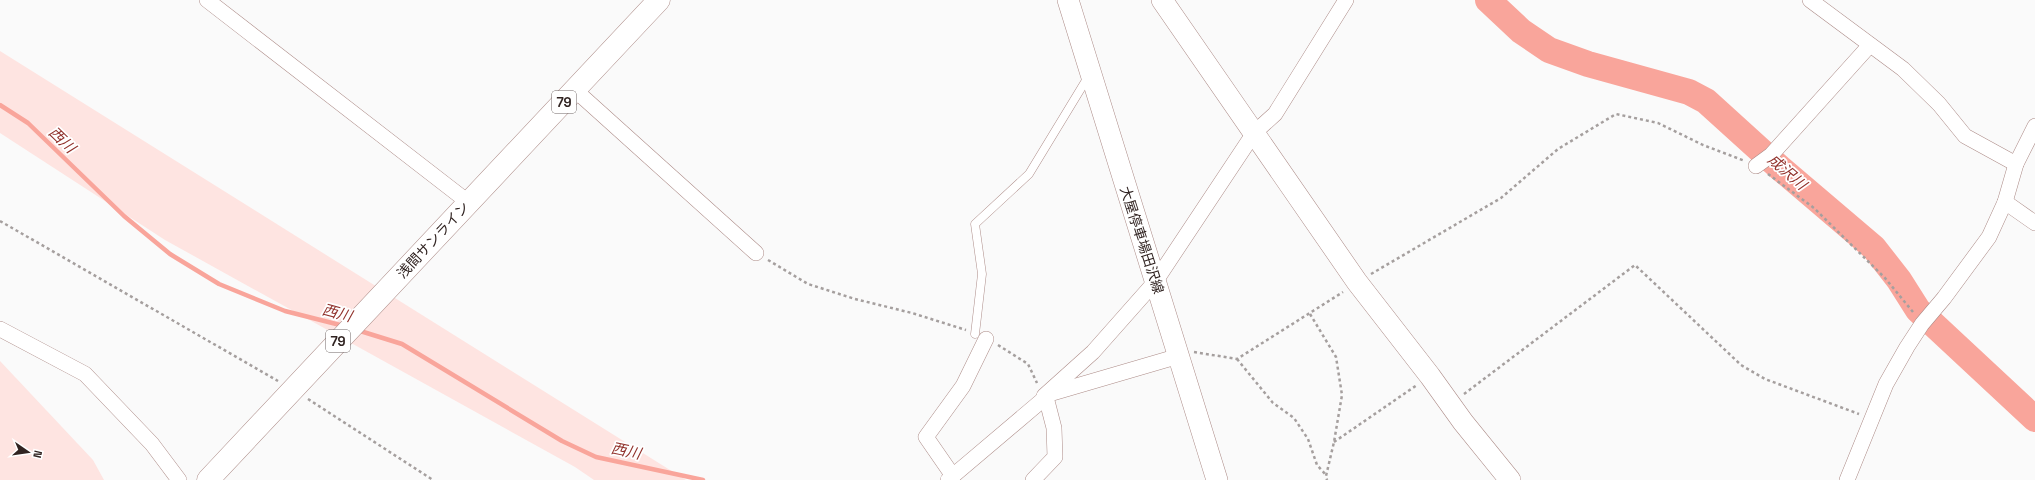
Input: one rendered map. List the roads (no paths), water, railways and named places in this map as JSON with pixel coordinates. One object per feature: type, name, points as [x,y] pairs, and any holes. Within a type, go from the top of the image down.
[{"type":"main road","name":"浅間サンライン","points":[[208,480],[659,0]]},
{"type":"street","points":[[208,0],[468,202]]},
{"type":"street","name":"大屋停車場田沢線","points":[[1068,0],[1217,480]]},
{"type":"street","points":[[1162,0],[1357,282],[1510,480]]},
{"type":"street","points":[[980,337],[963,386],[926,437],[958,477],[1093,352],[1155,282],[1254,133],[1275,114],[1346,0]]},
{"type":"street","points":[[1810,0],[1903,69],[1939,104],[1965,136],[2016,164]]},
{"type":"street","points":[[1763,161],[1870,45]]},
{"type":"street","points":[[575,90],[756,253]]},
{"type":"street","points":[[1847,480],[1886,384],[1922,324],[1944,298],[1989,237],[2005,202],[2016,164],[2035,126]]},
{"type":"street","points":[[2005,202],[2035,223]]},
{"type":"street","points":[[0,329],[86,374],[152,444],[179,480]]},
{"type":"street","points":[[1045,396],[1179,356]]},
{"type":"street","points":[[1033,480],[1055,457],[1054,428],[1045,396]]},
{"type":"lane","points":[[980,337],[982,274],[975,224],[1029,174],[1090,74]]},
{"type":"waterway","name":"成沢川","points":[[1488,0],[1521,31],[1549,50],[1588,64],[1689,92],[1706,101],[1780,168],[1874,248],[1899,280],[1918,310],[2035,419]]},
{"type":"waterway","name":"西川","points":[[0,105],[28,123],[124,216],[170,254],[219,284],[285,311],[344,326]]},
{"type":"waterway","name":"西川","points":[[357,330],[402,344],[562,441],[596,457],[703,480]]}]
